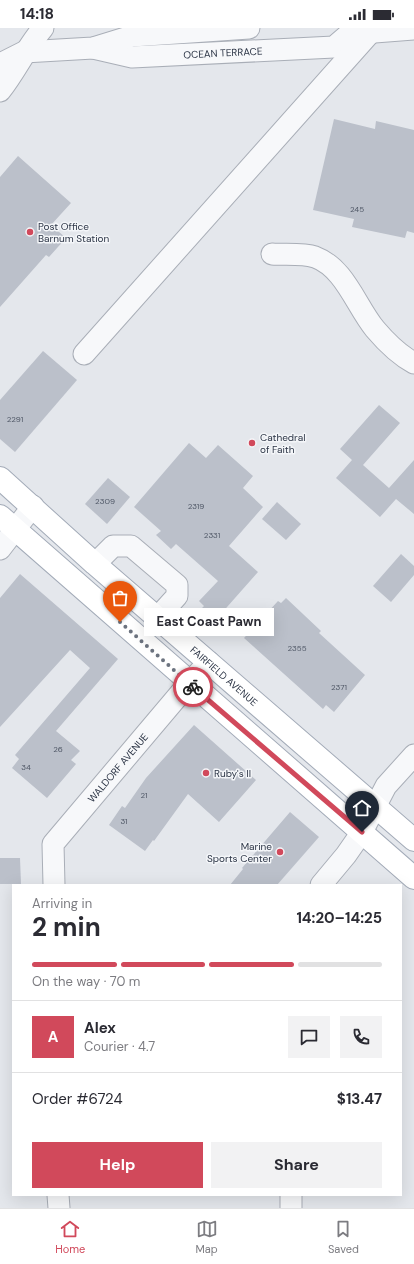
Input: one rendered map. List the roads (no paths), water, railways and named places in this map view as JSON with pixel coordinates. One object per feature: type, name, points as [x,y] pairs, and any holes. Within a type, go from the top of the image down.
[{"type":"main road","name":"FAIRFIELD AVENUE","points":[[0,478],[33,506],[95,564],[376,805],[414,840]]},
{"type":"main road","points":[[0,516],[189,683],[414,878]]},
{"type":"street","name":"OCEAN TERRACE","points":[[24,52],[93,48],[132,36],[249,28]]},
{"type":"street","name":"OCEAN TERRACE","points":[[93,48],[132,57],[334,47],[345,31],[370,33],[414,29]]},
{"type":"street","points":[[0,92],[14,74],[24,52],[38,30]]},
{"type":"street","points":[[84,354],[370,33]]},
{"type":"street","points":[[0,64],[24,52]]},
{"type":"street","points":[[272,254],[314,257],[325,263],[338,273],[374,328],[401,356],[414,363]]},
{"type":"street","points":[[0,549],[33,506]]},
{"type":"street","points":[[95,564],[113,546],[131,546],[177,585],[177,596],[157,618]]},
{"type":"street","name":"WALDORF AVENUE","points":[[54,884],[53,844],[189,683],[209,662]]},
{"type":"street","points":[[322,884],[346,855],[362,832],[386,786],[413,757]]},
{"type":"street","points":[[58,1196],[59,1208]]},
{"type":"street","points":[[291,1196],[291,1208]]},
{"type":"place","name":"Post Office Barnum Station","points":[[30,232]]},
{"type":"place","name":"Cathedral of Faith","points":[[252,443]]},
{"type":"place","name":"East Coast Pawn","points":[[120,622]]},
{"type":"place","name":"Ruby's II","points":[[206,773]]},
{"type":"place","name":"Marine Sports Center","points":[[280,852]]}]
